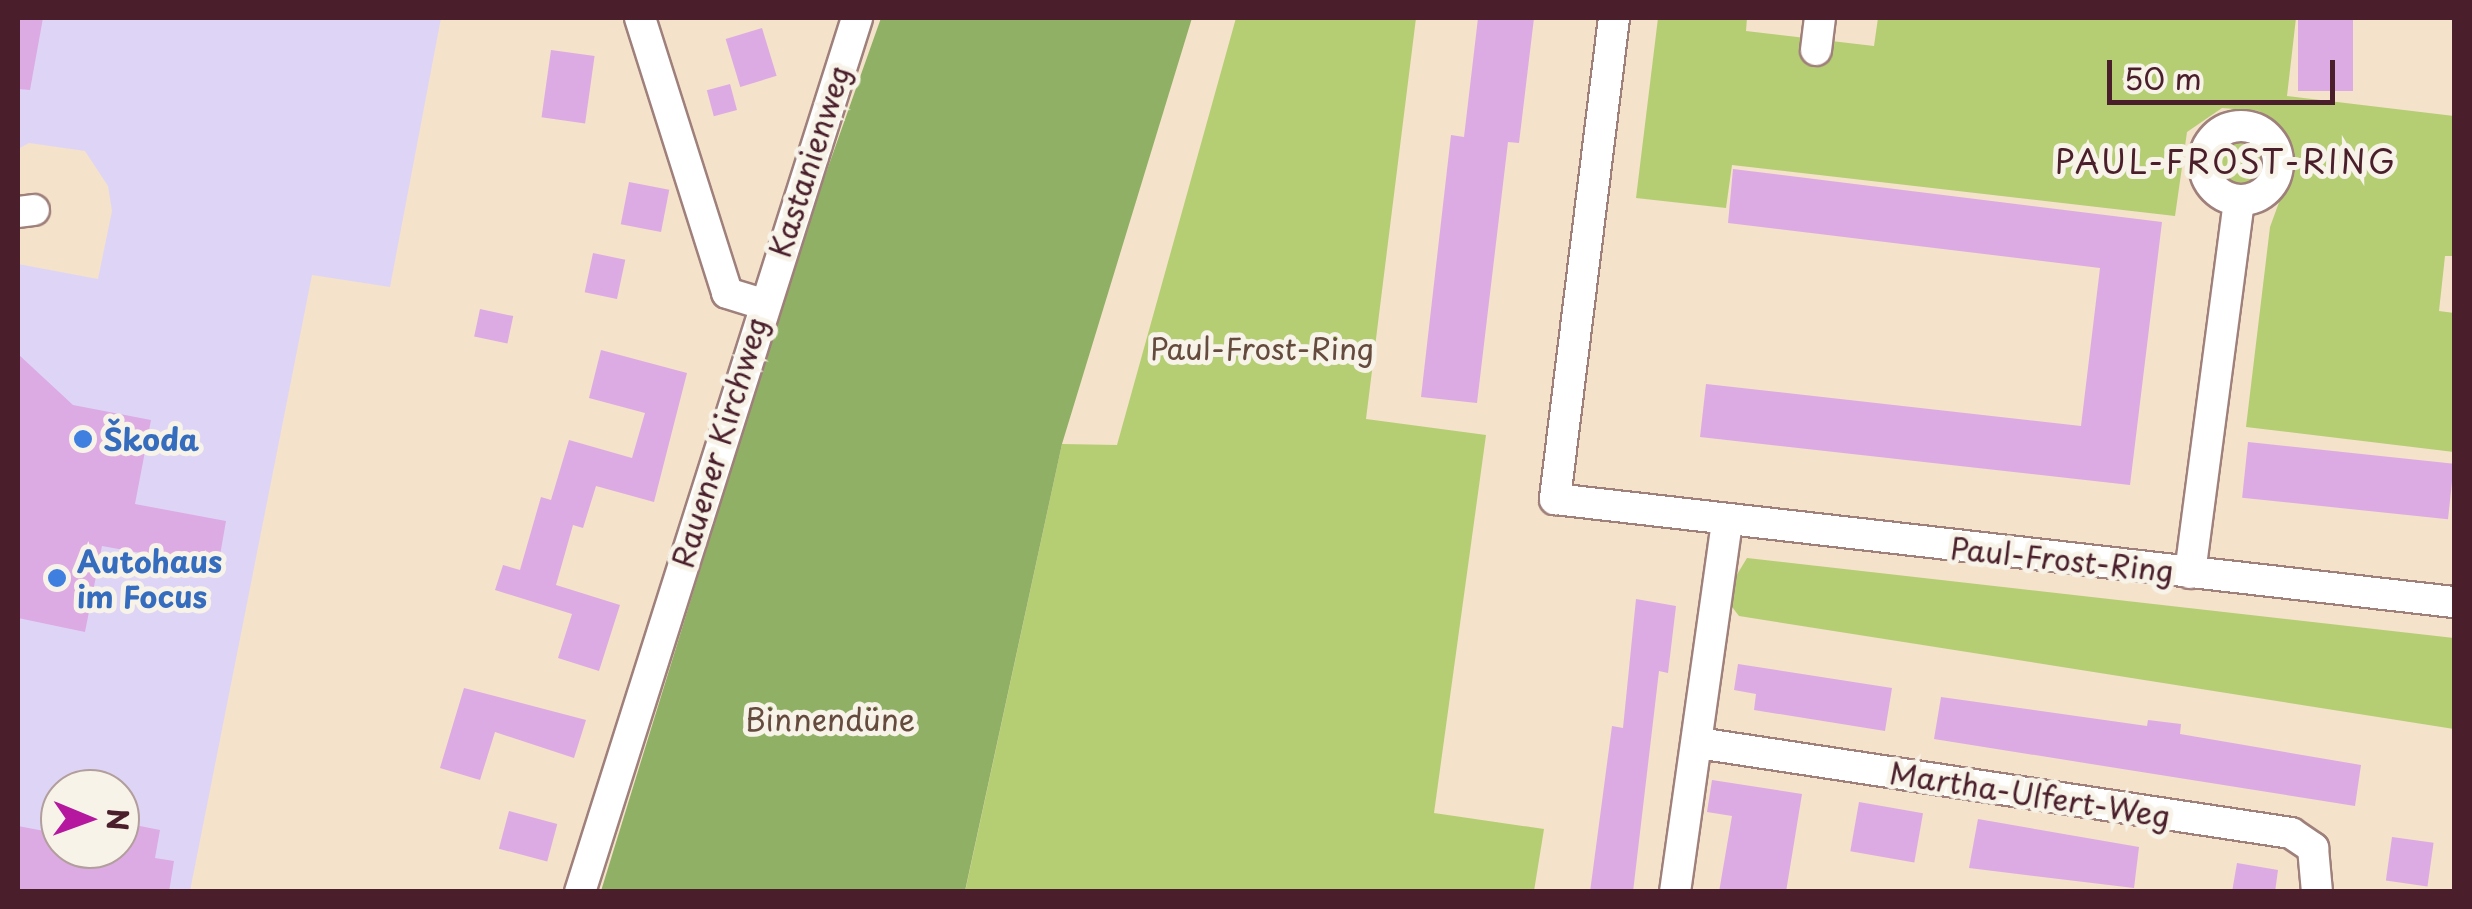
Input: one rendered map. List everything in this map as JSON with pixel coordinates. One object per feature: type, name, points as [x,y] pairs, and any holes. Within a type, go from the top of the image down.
[{"type":"street","name":"Rauener Kirchweg","points":[[580,892],[762,304],[728,292],[640,18]]},
{"type":"street","name":"Kastanienweg","points":[[762,304],[856,18]]},
{"type":"street","name":"Paul-Frost-Ring","points":[[1614,18],[1556,498],[1727,522],[2454,602]]},
{"type":"street","points":[[1816,50],[1820,18]]},
{"type":"street","points":[[2190,572],[2239,200]]},
{"type":"street","points":[[1675,892],[1727,522]]},
{"type":"street","name":"Martha-Ulfert-Weg","points":[[1698,744],[2291,833],[2313,848],[2317,892]]},
{"type":"shaded area","points":[[18,18],[441,18],[390,287],[312,275],[190,891],[18,891],[18,264],[98,279],[112,211],[108,186],[85,151],[29,143],[18,149]]},
{"type":"green space","name":"Binnendüne","points":[[881,18],[1192,18],[1062,444],[965,891],[601,891],[799,249]]},
{"type":"green space","points":[[1236,18],[1416,18],[1366,419],[1486,435],[1434,813],[1544,829],[1534,891],[965,892],[1062,444],[1117,445]]},
{"type":"green space","points":[[1658,18],[1747,18],[1746,31],[1874,46],[1878,18],[2296,18],[2287,96],[2454,116],[2454,256],[2445,256],[2439,311],[2454,313],[2454,452],[2246,427],[2270,227],[2293,164],[2282,137],[2259,111],[2222,108],[2187,132],[2175,216],[1732,165],[1726,208],[1636,198]]},
{"type":"green space","points":[[2241,137],[2260,144],[2267,163],[2260,182],[2241,189],[2222,182],[2215,163],[2222,144]]},
{"type":"green space","points":[[1747,558],[2454,638],[2454,729],[1739,616],[1729,603],[1730,586]]},
{"type":"building","points":[[18,18],[43,18],[30,90],[18,89]]},
{"type":"building","points":[[1478,18],[1534,18],[1519,143],[1508,142],[1477,403],[1421,397],[1451,135],[1464,137]]},
{"type":"building","points":[[2298,18],[2353,18],[2353,91],[2298,91]]},
{"type":"building","points":[[762,28],[777,76],[740,87],[726,39]]},
{"type":"building","points":[[551,50],[595,56],[585,123],[542,117]]},
{"type":"building","points":[[730,84],[737,110],[714,116],[707,90]]},
{"type":"building","points":[[1733,169],[2162,222],[2130,485],[1700,437],[1706,384],[2081,426],[2100,268],[1728,223]]},
{"type":"building","points":[[629,182],[669,190],[661,232],[621,224]]},
{"type":"building","points":[[593,253],[625,260],[617,299],[585,292]]},
{"type":"building","points":[[480,309],[513,316],[507,343],[474,336]]},
{"type":"building","points":[[601,350],[687,373],[654,502],[596,486],[583,528],[573,525],[556,585],[620,605],[599,671],[558,658],[572,614],[495,590],[503,565],[520,570],[541,497],[551,500],[569,440],[632,458],[645,413],[589,398]]},
{"type":"building","points":[[18,354],[73,405],[151,420],[135,504],[226,521],[218,567],[102,546],[85,632],[18,618]]},
{"type":"building","points":[[2248,442],[2454,464],[2448,519],[2242,498]]},
{"type":"building","points":[[1636,599],[1676,606],[1668,673],[1659,671],[1633,892],[1590,892],[1612,726],[1623,728]]},
{"type":"building","points":[[1738,664],[1892,688],[1885,731],[1754,710],[1756,694],[1734,690]]},
{"type":"building","points":[[464,688],[586,720],[574,758],[495,732],[480,780],[440,768]]},
{"type":"building","points":[[1941,697],[2147,726],[2148,720],[2181,724],[2180,734],[2361,765],[2355,806],[1934,739]]},
{"type":"building","points":[[1712,780],[1802,794],[1786,892],[1719,892],[1732,816],[1707,812]]},
{"type":"building","points":[[1859,802],[1923,813],[1914,863],[1850,851]]},
{"type":"building","points":[[509,811],[557,824],[547,862],[499,849]]},
{"type":"building","points":[[1978,819],[2139,847],[2134,888],[1969,868]]},
{"type":"building","points":[[18,826],[40,830],[40,869],[140,869],[140,826],[160,830],[155,858],[174,861],[169,892],[18,892]]},
{"type":"building","points":[[2392,837],[2434,843],[2427,886],[2386,881]]},
{"type":"building","points":[[2237,863],[2278,870],[2275,892],[2232,892]]},
{"type":"place","name":"Škoda","points":[[83,439]]},
{"type":"place","name":"Autohaus im Focus","points":[[57,578]]},
{"type":"district","name":"PAUL-FROST-RING","points":[[2226,161]]}]
